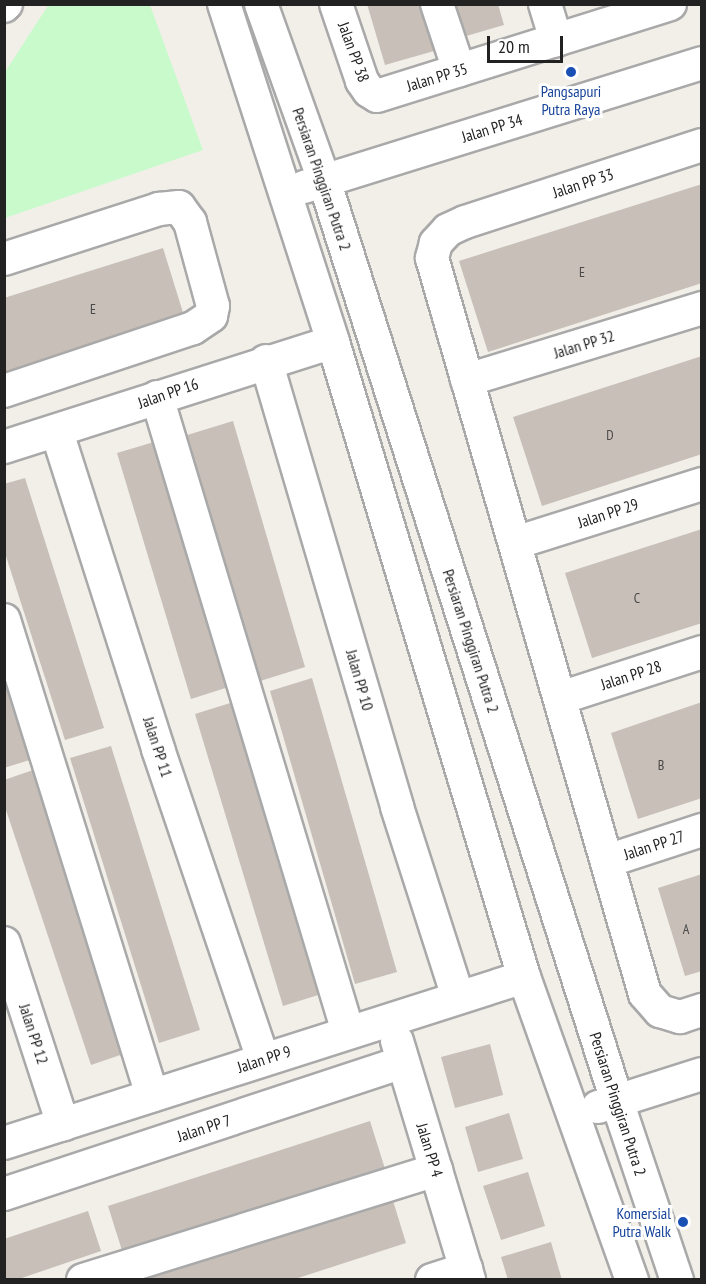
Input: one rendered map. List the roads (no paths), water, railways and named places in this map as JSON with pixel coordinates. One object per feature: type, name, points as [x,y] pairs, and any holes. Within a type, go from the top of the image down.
[{"type":"street","points":[[224,4],[283,193],[333,342],[524,976],[632,1280]]},
{"type":"street","name":"Persiaran Pinggiran Putra 2","points":[[261,4],[324,180],[617,1101],[677,1280]]},
{"type":"street","name":"Jalan PP 38","points":[[336,4],[362,81],[369,91],[377,96]]},
{"type":"street","points":[[437,4],[459,70]]},
{"type":"street","points":[[545,4],[556,40]]},
{"type":"street","name":"Jalan PP 35","points":[[377,96],[661,6]]},
{"type":"street","name":"Jalan PP 34","points":[[283,193],[702,63]]},
{"type":"street","name":"Jalan PP 33","points":[[691,1013],[660,1011],[645,994],[432,258],[436,243],[448,230],[465,222],[702,145]]},
{"type":"street","points":[[4,259],[159,209],[179,207],[190,222],[213,306],[211,316],[193,328],[4,391]]},
{"type":"street","name":"Jalan PP 32","points":[[467,380],[702,308]]},
{"type":"street","name":"Jalan PP 16","points":[[4,447],[57,432],[266,361],[333,342]]},
{"type":"street","name":"Jalan PP 10","points":[[266,361],[397,807],[458,997]]},
{"type":"street","points":[[157,397],[348,1032]]},
{"type":"street","name":"Jalan PP 11","points":[[57,432],[158,749],[263,1060]]},
{"type":"street","name":"Jalan PP 29","points":[[514,543],[702,484]]},
{"type":"street","points":[[4,620],[152,1096]]},
{"type":"street","name":"Jalan PP 28","points":[[560,698],[702,652]]},
{"type":"street","name":"Jalan PP 27","points":[[607,861],[702,830]]},
{"type":"street","name":"Jalan PP 12","points":[[4,943],[63,1125]]},
{"type":"street","name":"Jalan PP 9","points":[[4,1143],[524,976]]},
{"type":"street","name":"Jalan PP 4","points":[[390,1020],[468,1274]]},
{"type":"street","name":"Jalan PP 7","points":[[4,1194],[403,1062]]},
{"type":"street","points":[[574,1115],[617,1101],[699,1084]]},
{"type":"street","points":[[83,1280],[436,1170]]},
{"type":"street","points":[[432,1280],[468,1274]]},
{"type":"place","name":"Pangsapuri Putra Raya","points":[[571,72]]},
{"type":"place","name":"Komersial Putra Walk","points":[[683,1222]]}]
